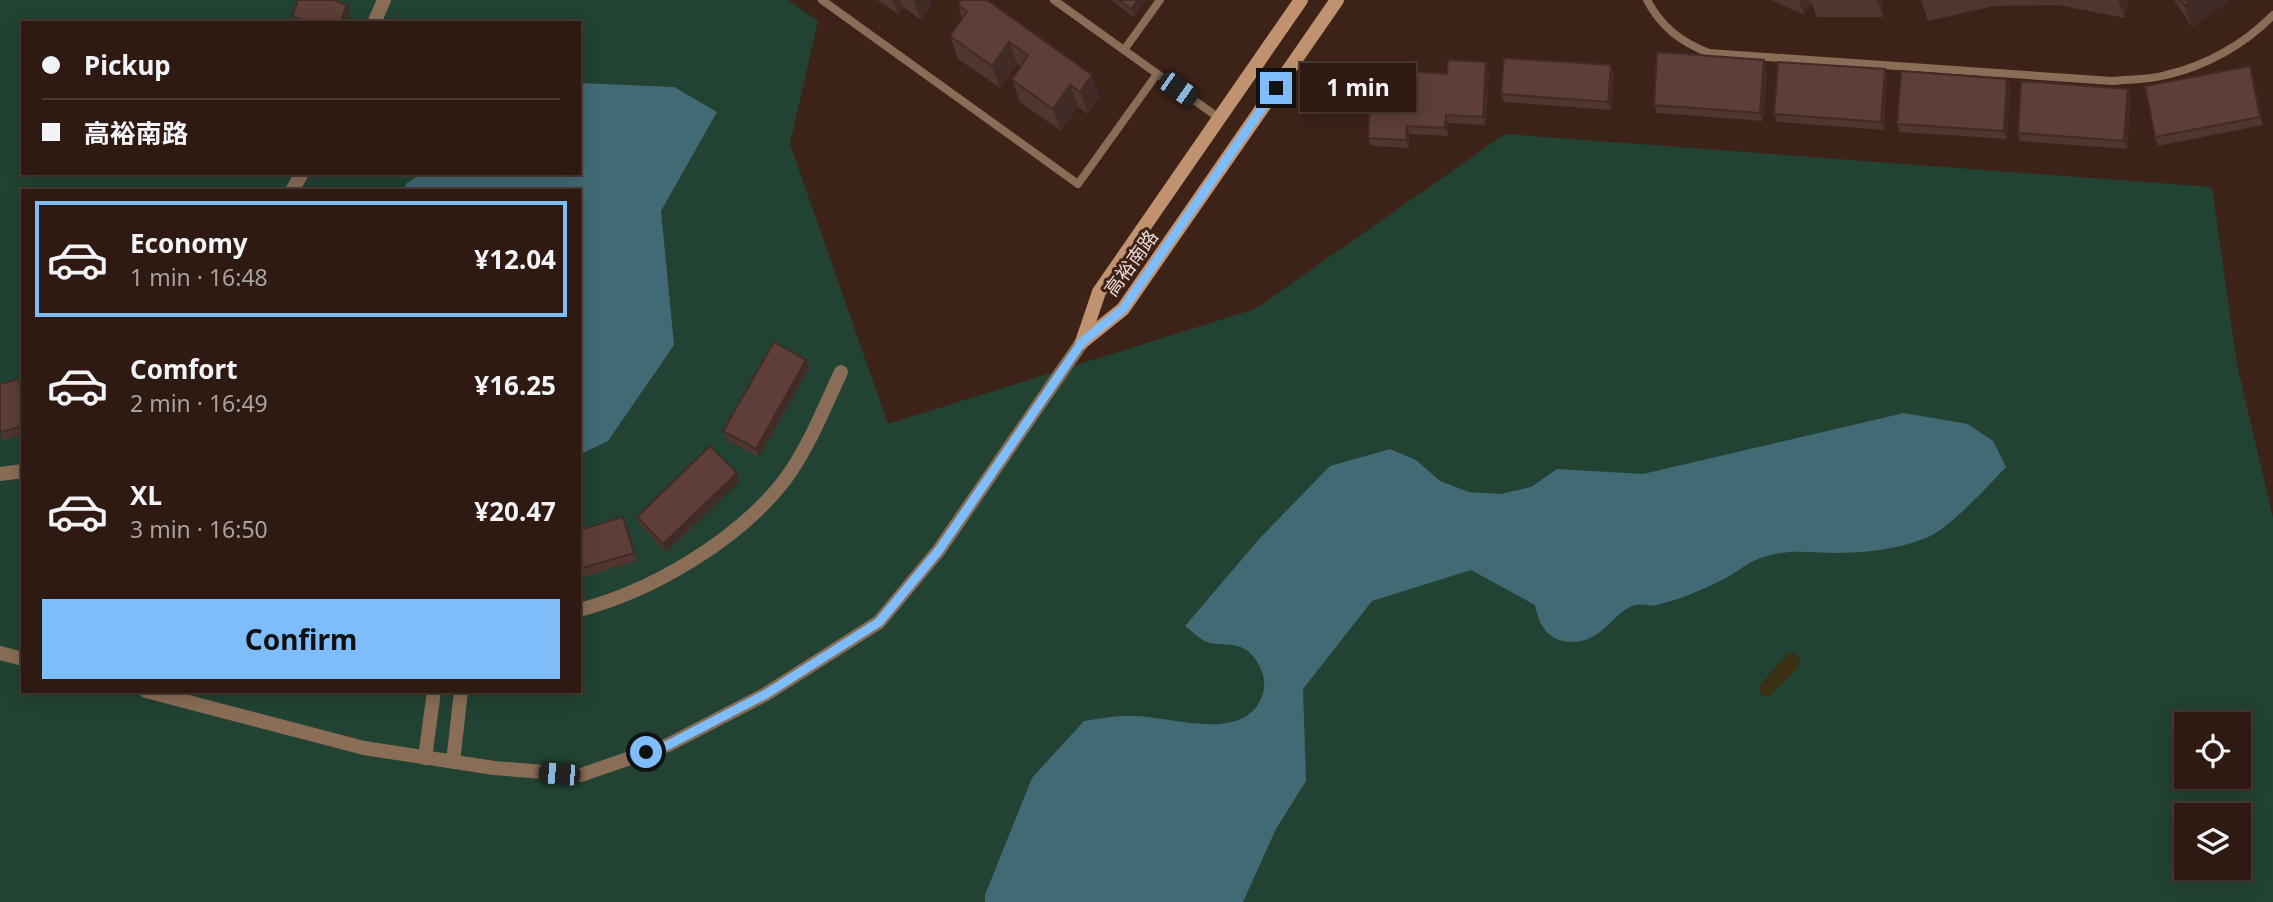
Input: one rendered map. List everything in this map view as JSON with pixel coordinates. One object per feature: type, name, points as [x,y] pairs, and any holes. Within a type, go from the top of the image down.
[{"type":"street","points":[[375,21],[384,0]]},
{"type":"street","name":"高裕南路","points":[[1082,342],[1099,292],[1301,0]]},
{"type":"street","name":"高裕南路","points":[[1082,342],[1123,309],[1337,0]]},
{"type":"street","points":[[154,693],[365,748],[494,768],[582,775],[680,739],[766,694],[879,622],[939,550],[1082,342]]},
{"type":"street","points":[[581,609],[613,601],[680,568],[752,517],[785,480],[808,442],[841,372]]},
{"type":"street","points":[[0,474],[21,471]]},
{"type":"street","points":[[0,653],[21,658]]},
{"type":"street","points":[[425,758],[434,693]]},
{"type":"street","points":[[453,762],[461,693]]},
{"type":"lane","points":[[822,0],[1078,184],[1157,74]]},
{"type":"lane","points":[[1054,0],[1219,118]]},
{"type":"lane","points":[[1124,50],[1160,0]]},
{"type":"lane","points":[[1647,0],[1654,15],[1670,32],[1688,45],[1709,53],[2112,81],[2165,76],[2215,58],[2260,29],[2273,15]]},
{"type":"green space","points":[[0,0],[788,0],[818,21],[790,144],[888,424],[1255,309],[1505,134],[2212,187],[2237,365],[2273,517],[2273,902],[0,902]]},
{"type":"sand","points":[[1794,653],[1800,660],[1796,669],[1770,696],[1761,695],[1761,684],[1787,654]]},
{"type":"water","points":[[581,83],[674,87],[717,112],[661,211],[674,345],[608,441],[581,454],[581,189],[403,189],[407,183],[420,175],[581,175]]},
{"type":"water","points":[[1904,413],[1968,424],[1993,441],[2006,467],[1957,516],[1926,538],[1891,548],[1868,551],[1795,552],[1768,556],[1683,597],[1654,605],[1635,605],[1592,637],[1572,642],[1557,639],[1546,631],[1535,605],[1471,570],[1372,601],[1303,689],[1306,781],[1276,829],[1243,902],[985,902],[985,895],[1032,778],[1084,721],[1126,716],[1221,724],[1238,720],[1251,712],[1261,699],[1264,687],[1262,670],[1256,660],[1241,647],[1207,642],[1185,626],[1260,538],[1330,466],[1390,449],[1416,460],[1440,481],[1469,492],[1500,494],[1531,487],[1557,469],[1643,474]]},
{"type":"building","points":[[298,0],[334,0],[347,5],[341,21],[304,21],[292,16]]},
{"type":"building","points":[[961,0],[987,0],[1092,75],[1080,92],[1070,85],[1053,109],[1012,80],[1028,55],[1009,42],[992,66],[950,36],[967,12],[958,5]]},
{"type":"building","points":[[1119,0],[1138,0],[1131,9]]},
{"type":"building","points":[[1657,52],[1764,60],[1760,113],[1654,105]]},
{"type":"building","points":[[1504,58],[1611,65],[1608,102],[1501,94]]},
{"type":"building","points":[[1448,60],[1486,62],[1483,117],[1446,115],[1445,128],[1407,126],[1406,140],[1368,138],[1371,83],[1409,85],[1410,71],[1447,74]]},
{"type":"building","points":[[1778,62],[1885,69],[1881,122],[1774,114]]},
{"type":"building","points":[[2250,66],[2260,117],[2155,137],[2145,86]]},
{"type":"building","points":[[1901,71],[2007,79],[2004,131],[1897,124]]},
{"type":"building","points":[[2021,81],[2128,89],[2124,141],[2018,133]]},
{"type":"building","points":[[774,342],[806,360],[756,449],[723,431]]},
{"type":"building","points":[[18,379],[21,390],[21,427],[0,432],[0,384]]},
{"type":"building","points":[[710,446],[737,473],[663,544],[637,517]]},
{"type":"building","points":[[623,517],[634,553],[581,568],[581,529]]},
{"type":"route","points":[[646,752],[668,745],[766,694],[879,622],[939,550],[1082,342],[1123,309],[1276,88]]}]
